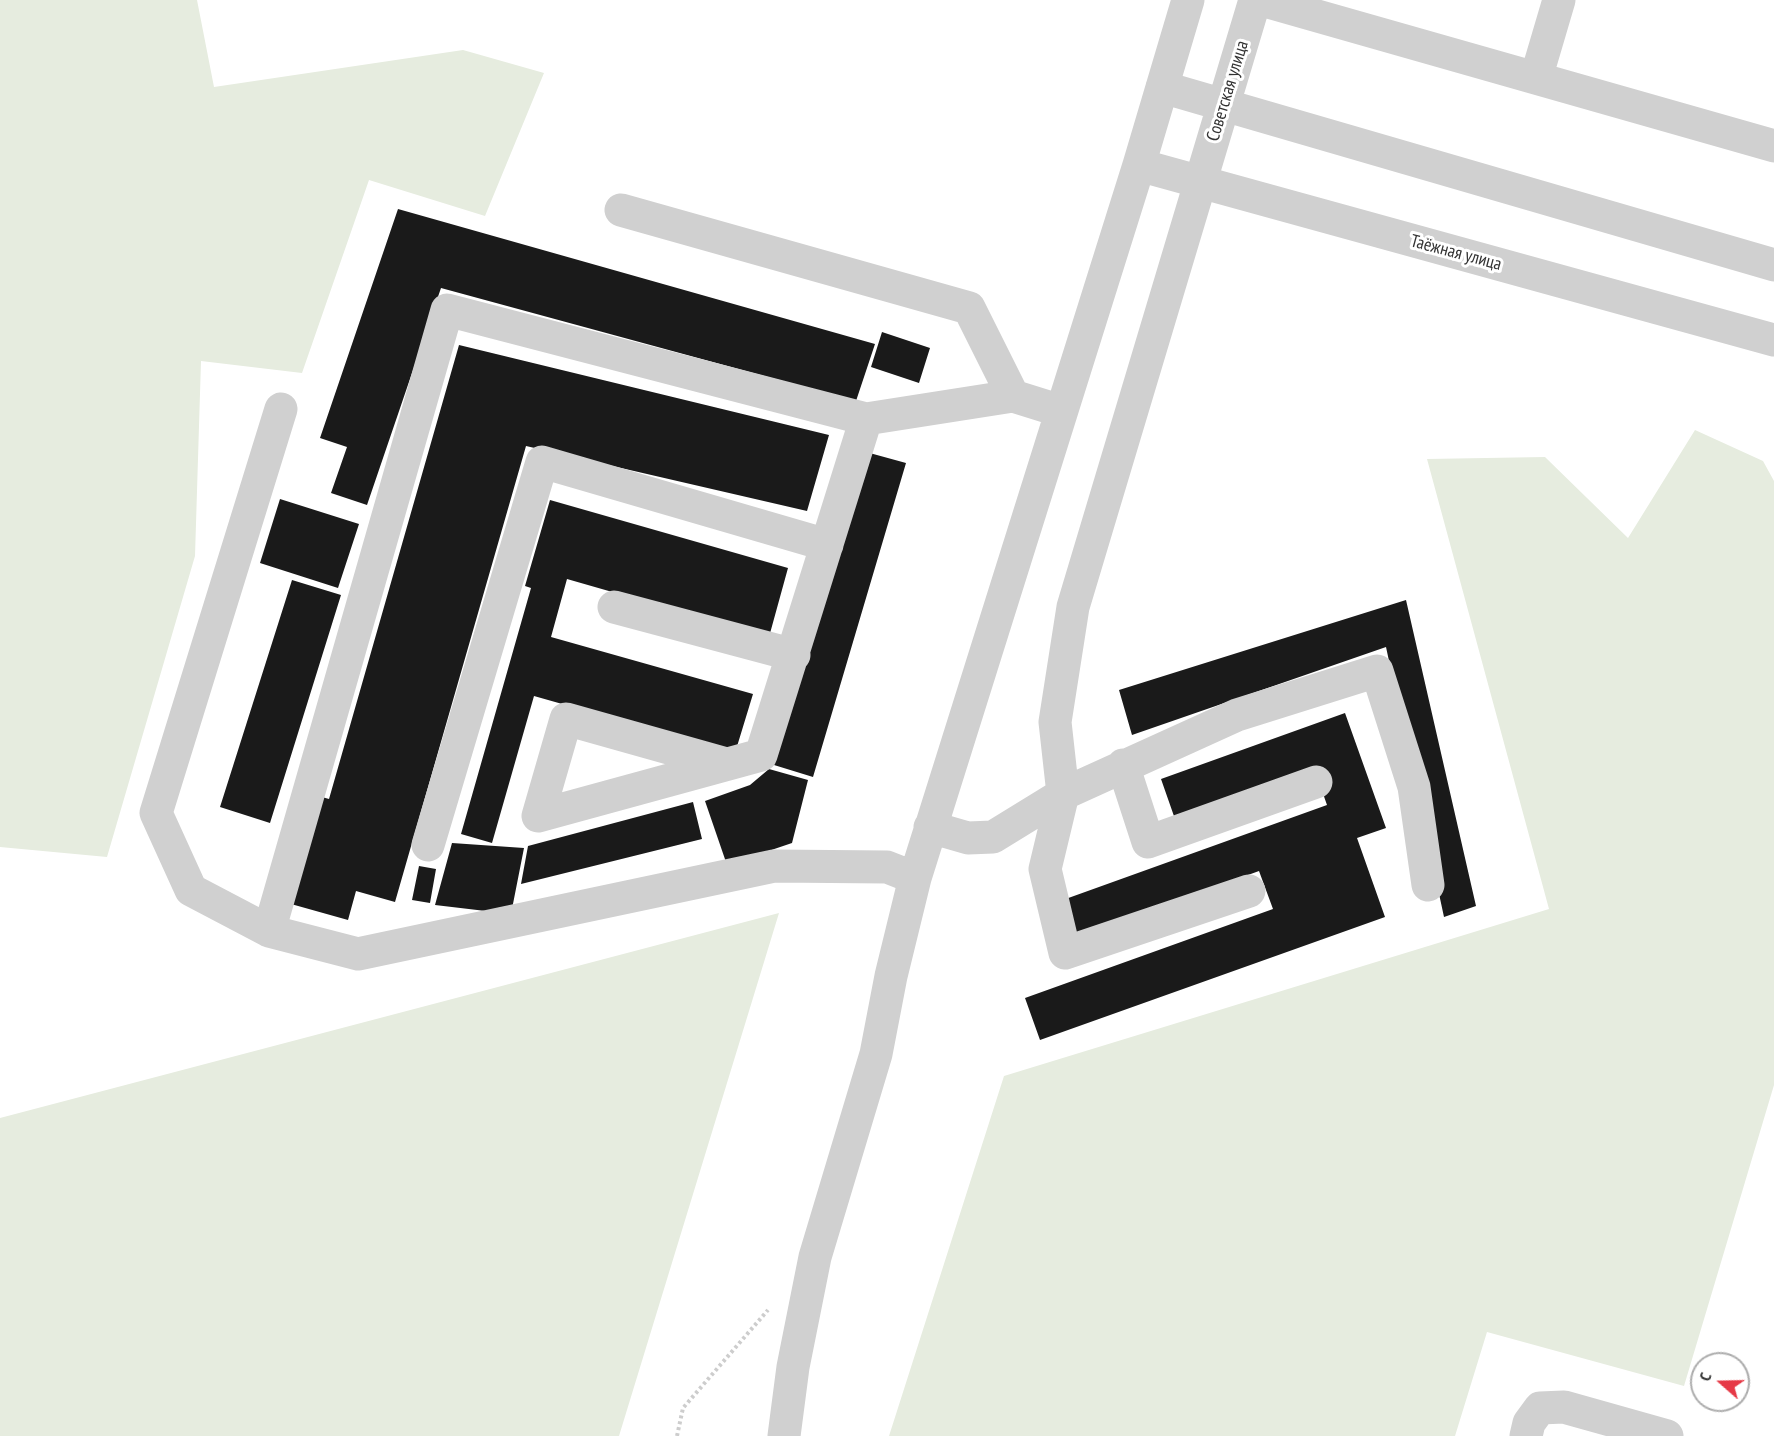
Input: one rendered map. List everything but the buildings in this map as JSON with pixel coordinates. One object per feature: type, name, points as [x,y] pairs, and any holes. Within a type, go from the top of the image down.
[{"type":"street","points":[[783,1436],[793,1367],[815,1257],[876,1054],[891,976],[915,878],[1139,165],[1188,0]]},
{"type":"street","name":"Советская улица","points":[[1063,794],[1055,722],[1073,607],[1255,0]]},
{"type":"street","points":[[1261,0],[1774,146]]},
{"type":"street","points":[[1536,78],[1559,0]]},
{"type":"street","points":[[1162,87],[1774,265]]},
{"type":"street","name":"Таёжная улица","points":[[1139,165],[1774,340]]},
{"type":"street","points":[[621,210],[969,308],[1013,396]]},
{"type":"street","points":[[269,931],[447,310],[866,419],[1013,396],[1061,411]]},
{"type":"street","points":[[281,409],[156,813],[191,890],[269,931],[358,954],[774,866],[887,867],[915,878]]},
{"type":"street","points":[[726,764],[566,719],[538,816],[761,756],[866,419]]},
{"type":"street","points":[[428,845],[542,462],[827,545]]},
{"type":"street","points":[[614,607],[794,655]]},
{"type":"street","points":[[930,827],[968,838],[993,837],[1063,794],[1237,715],[1377,671],[1414,787],[1428,885]]},
{"type":"street","points":[[1123,765],[1148,842],[1316,782]]},
{"type":"street","points":[[1063,794],[1044,869],[1065,953],[1249,891]]},
{"type":"street","points":[[1526,1436],[1529,1423],[1540,1408],[1564,1407],[1667,1436]]},
{"type":"path","points":[[677,1436],[683,1408],[776,1301]]},
{"type":"shaded area","points":[[0,0],[197,0],[214,87],[463,50],[544,73],[485,216],[369,180],[302,373],[201,361],[195,556],[107,857],[0,847]]},
{"type":"shaded area","points":[[1695,430],[1763,461],[1774,481],[1774,1085],[1694,1352],[1690,1352],[1690,1366],[1684,1386],[1487,1332],[1455,1436],[889,1436],[1004,1076],[1549,909],[1427,459],[1545,457],[1628,538]]},
{"type":"shaded area","points":[[779,913],[619,1436],[0,1436],[0,1118]]}]
